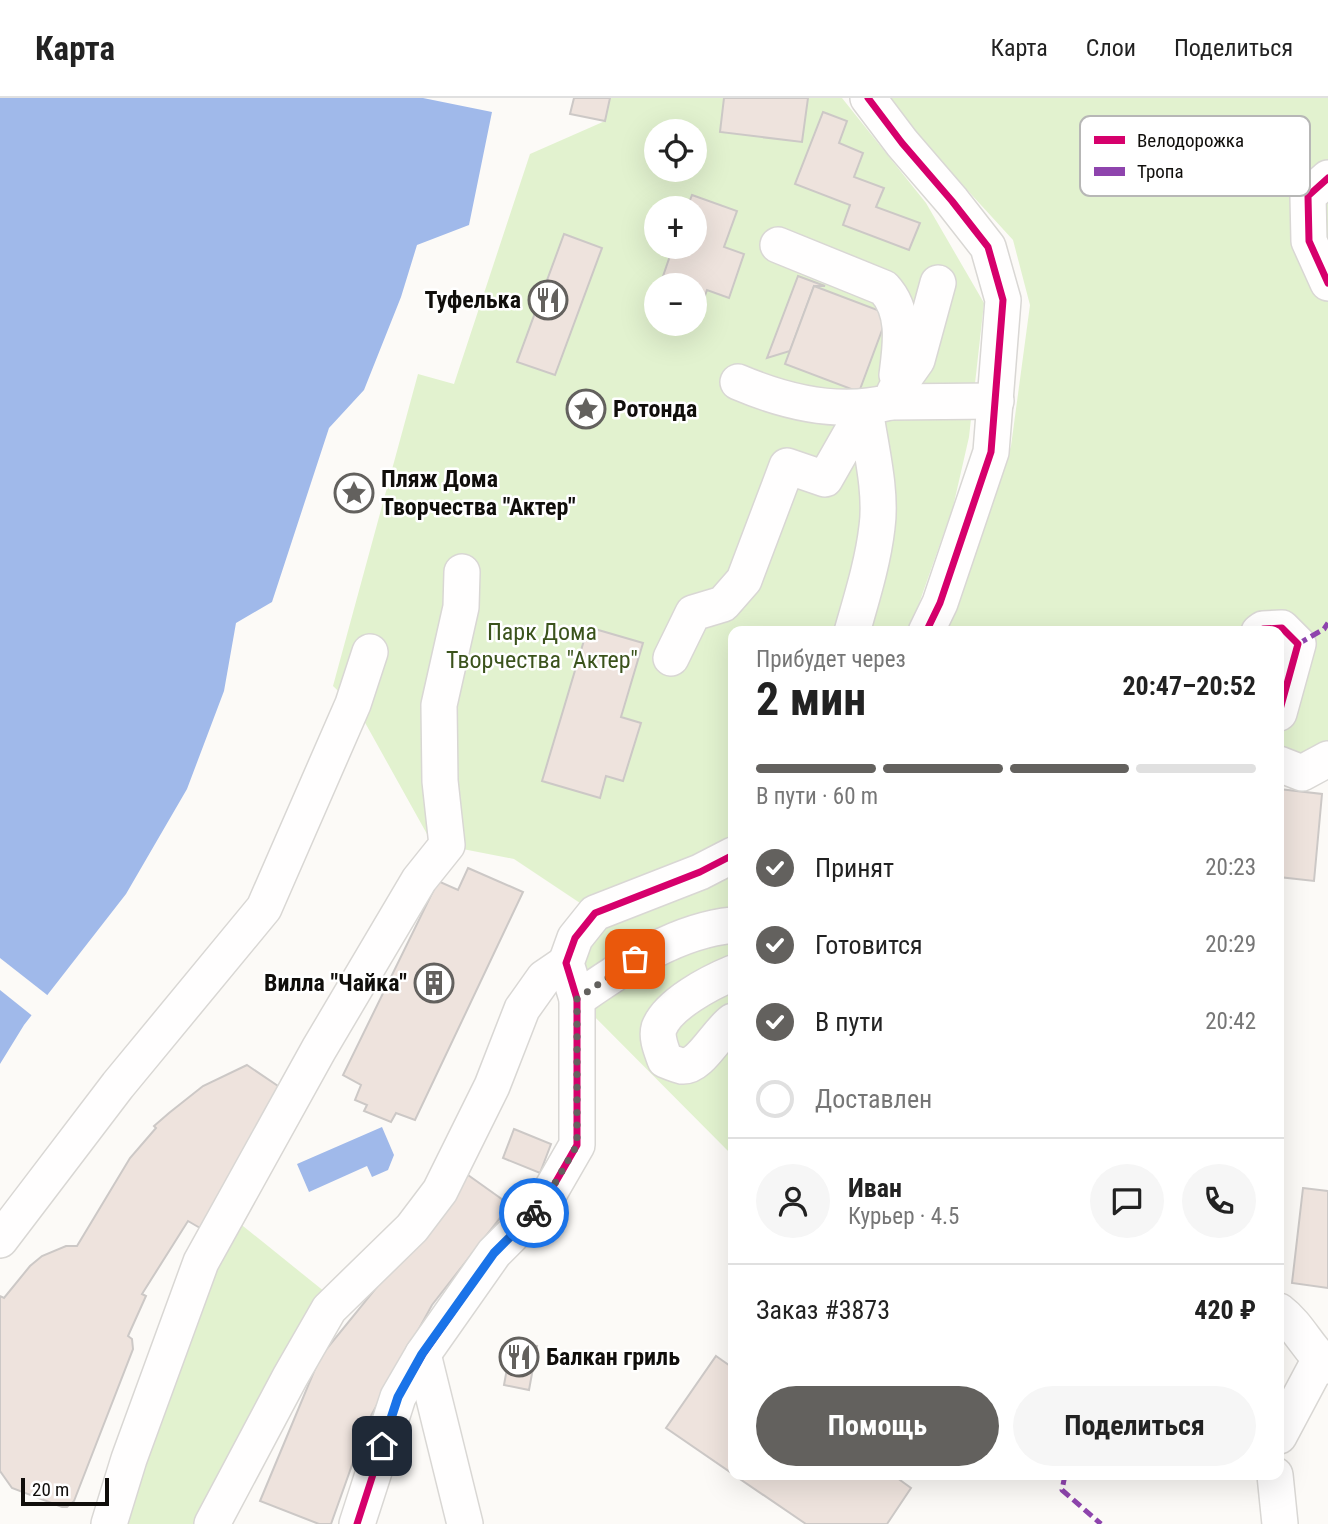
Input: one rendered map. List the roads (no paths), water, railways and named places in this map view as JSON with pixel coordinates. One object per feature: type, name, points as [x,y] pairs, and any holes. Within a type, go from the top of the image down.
[{"type":"street","points":[[868,98],[988,247],[1003,300],[991,452],[940,603],[929,626]]},
{"type":"street","points":[[1310,194],[1328,178]]},
{"type":"street","points":[[1308,196],[1309,241],[1328,283]]},
{"type":"street","points":[[778,244],[884,288],[894,299],[902,331],[883,401],[876,485],[878,525],[867,582],[854,626]]},
{"type":"street","points":[[671,658],[693,613],[723,604],[744,580],[787,466],[825,478],[917,360],[938,284]]},
{"type":"street","points":[[738,382],[785,399],[996,401]]},
{"type":"street","points":[[108,1524],[201,1262],[319,1049],[419,880],[447,845],[440,781],[439,705],[461,607],[462,572]]},
{"type":"street","points":[[1284,630],[1298,644],[1284,695]]},
{"type":"street","points":[[0,1240],[118,1084],[264,908],[353,704],[370,652]]},
{"type":"street","points":[[1284,766],[1301,773],[1328,759]]},
{"type":"street","points":[[212,1524],[290,1377],[330,1310],[412,1228],[440,1191],[492,1086],[522,1009],[544,978],[578,938],[728,858]]},
{"type":"street","points":[[577,999],[644,954],[712,927],[728,925]]},
{"type":"street","points":[[357,1524],[398,1397],[422,1354],[494,1253],[543,1204],[577,1145],[578,938]]},
{"type":"street","points":[[728,975],[705,985],[675,1008],[667,1018],[659,1029],[659,1043],[665,1060],[684,1066],[698,1061],[728,1024]]},
{"type":"street","points":[[1284,1315],[1294,1322],[1324,1362],[1284,1428]]},
{"type":"street","points":[[422,1354],[465,1524]]},
{"type":"street","points":[[1276,1480],[1280,1524]]},
{"type":"water","points":[[0,98],[423,98],[492,112],[469,225],[417,245],[401,297],[364,390],[329,428],[272,602],[236,623],[224,691],[187,789],[126,894],[24,1025],[0,1064]]},
{"type":"water","points":[[382,1127],[394,1155],[388,1170],[372,1177],[367,1166],[309,1192],[297,1164]]},
{"type":"place","name":"Туфелька","points":[[548,300]]},
{"type":"place","name":"Ротонда","points":[[586,409]]},
{"type":"place","name":"Пляж Дома Творчества \"Актер\"","points":[[354,493]]},
{"type":"place","name":"Вилла \"Чайка\"","points":[[434,983]]},
{"type":"place","name":"Балкан гриль","points":[[519,1357]]},
{"type":"park label","name":"Парк Дома Творчества \"Актер\"","points":[[542,646]]}]
